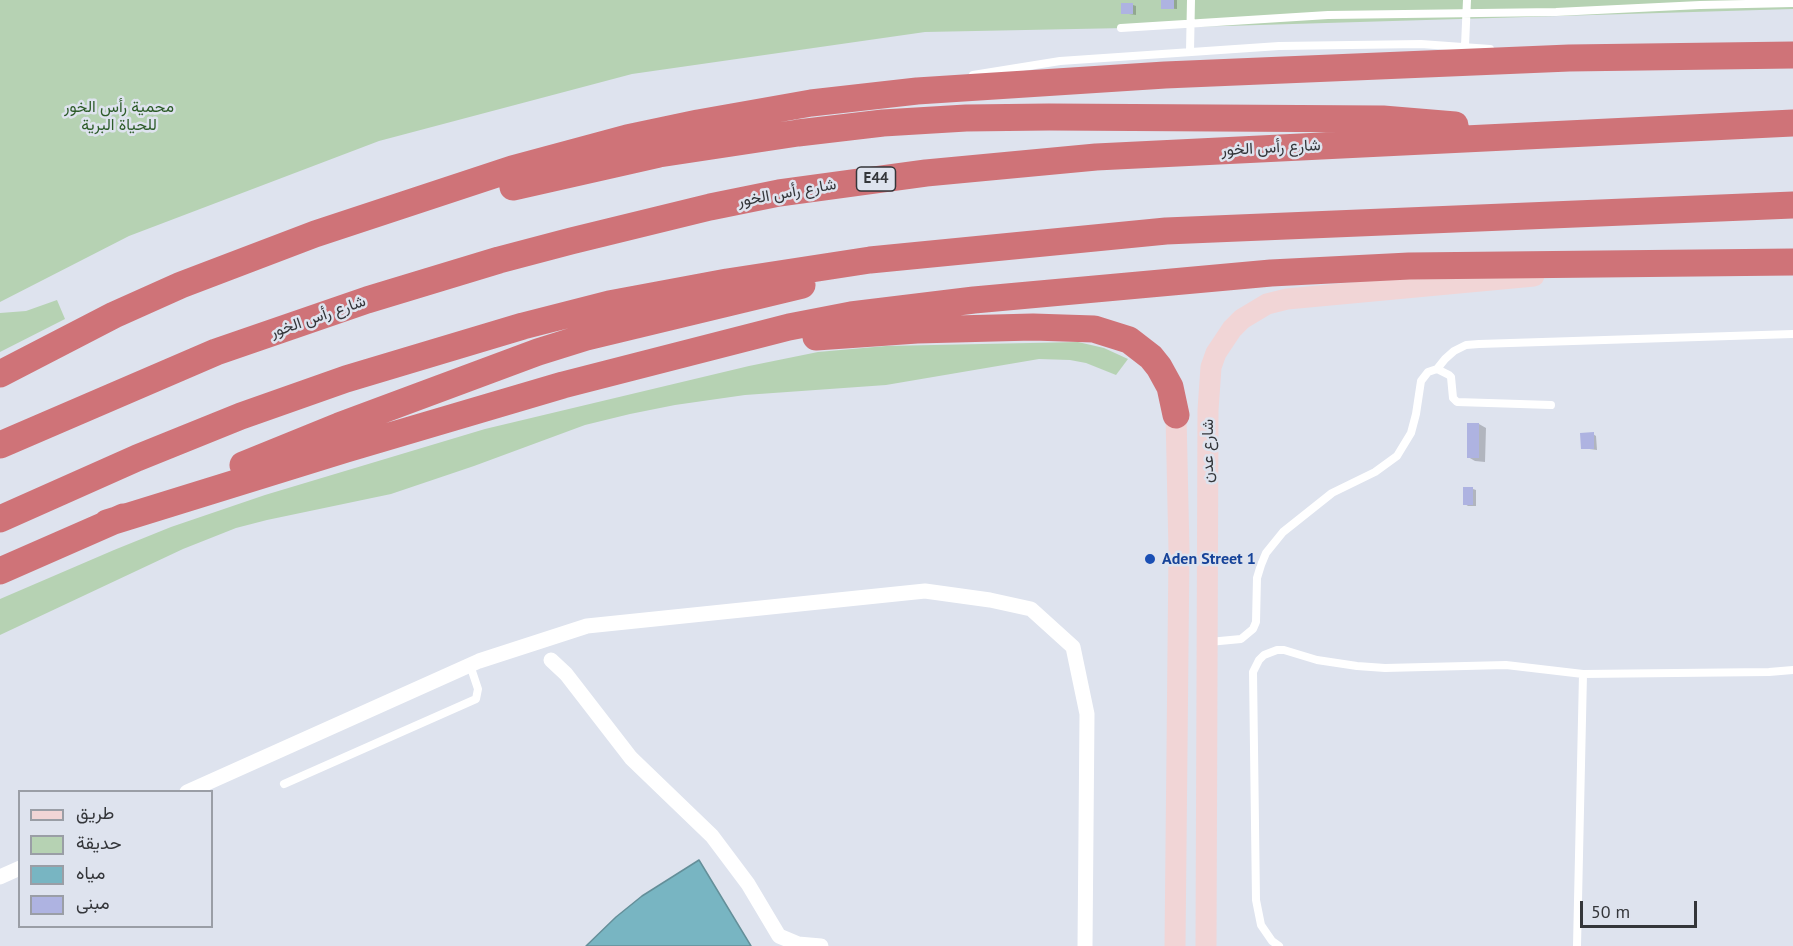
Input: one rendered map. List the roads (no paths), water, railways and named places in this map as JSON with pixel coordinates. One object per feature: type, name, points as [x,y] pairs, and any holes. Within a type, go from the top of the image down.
[{"type":"highway","points":[[0,375],[114,315],[181,285],[315,234],[512,169],[627,138],[698,123],[811,103],[917,91],[1165,75],[1569,58],[1793,54]]},
{"type":"highway","points":[[391,210],[462,198],[659,154],[883,123],[966,118],[1049,117],[1383,119],[1448,124],[1495,136]]},
{"type":"highway","name":"شارع رأس الخور","points":[[0,445],[216,352],[367,300],[499,260],[710,207],[779,193],[926,173],[1096,157],[1793,123]]},
{"type":"highway","points":[[0,519],[241,416],[346,379],[454,346],[609,304],[782,273],[870,260],[1166,231],[1577,213],[1788,207]]},
{"type":"highway","points":[[0,571],[310,437],[538,352],[596,335],[801,286],[870,260]]},
{"type":"highway","points":[[107,524],[356,446],[563,385],[711,349],[789,327],[851,315],[1018,296],[1270,273],[1409,266],[1793,262]]},
{"type":"highway","points":[[711,349],[826,336],[907,330],[1033,327],[1094,329],[1129,340],[1150,357],[1159,367],[1170,387],[1176,415]]},
{"type":"street","name":"شارع عدن","points":[[1206,946],[1209,385],[1211,367],[1216,353],[1232,329],[1253,311],[1267,304],[1287,299],[1528,277],[1588,264]]},
{"type":"street","name":"شارع عدن","points":[[1175,946],[1179,551],[1176,415]]},
{"type":"street","points":[[191,790],[470,665],[587,626],[925,591],[990,600],[1031,609],[1073,647],[1087,714],[1085,946]]},
{"type":"street","points":[[551,660],[566,674],[631,758],[712,836],[748,884],[779,936],[798,944],[821,946]]},
{"type":"street","points":[[0,877],[18,869]]},
{"type":"lane","points":[[1191,0],[1191,51]]},
{"type":"lane","points":[[1465,46],[1467,0]]},
{"type":"lane","points":[[1121,28],[1328,15],[1466,14],[1793,3]]},
{"type":"lane","points":[[968,76],[1060,61],[1280,46],[1389,44],[1465,46],[1500,50]]},
{"type":"lane","points":[[1512,51],[1569,58]]},
{"type":"lane","points":[[917,91],[958,79]]},
{"type":"lane","points":[[1437,369],[1444,359],[1466,345],[1793,334]]},
{"type":"lane","points":[[1207,642],[1241,639],[1253,629],[1257,614],[1257,578],[1266,553],[1283,532],[1332,493],[1375,472],[1397,456],[1411,433],[1424,376],[1428,372],[1437,369],[1451,377],[1453,398],[1457,402],[1551,405]]},
{"type":"lane","points":[[1279,946],[1272,941],[1261,926],[1256,900],[1253,672],[1258,660],[1270,651],[1284,650],[1317,660],[1357,666],[1506,665],[1583,674],[1793,670]]},
{"type":"lane","points":[[284,784],[476,699],[478,689],[470,665]]},
{"type":"lane","points":[[1577,946],[1583,674]]},
{"type":"water","points":[[699,860],[751,946],[586,946],[642,896]]},
{"type":"place","name":"Aden Street 1","points":[[1150,559]]},
{"type":"park label","name":"محمية رأس الخور للحياة البرية","points":[[119,116]]}]
